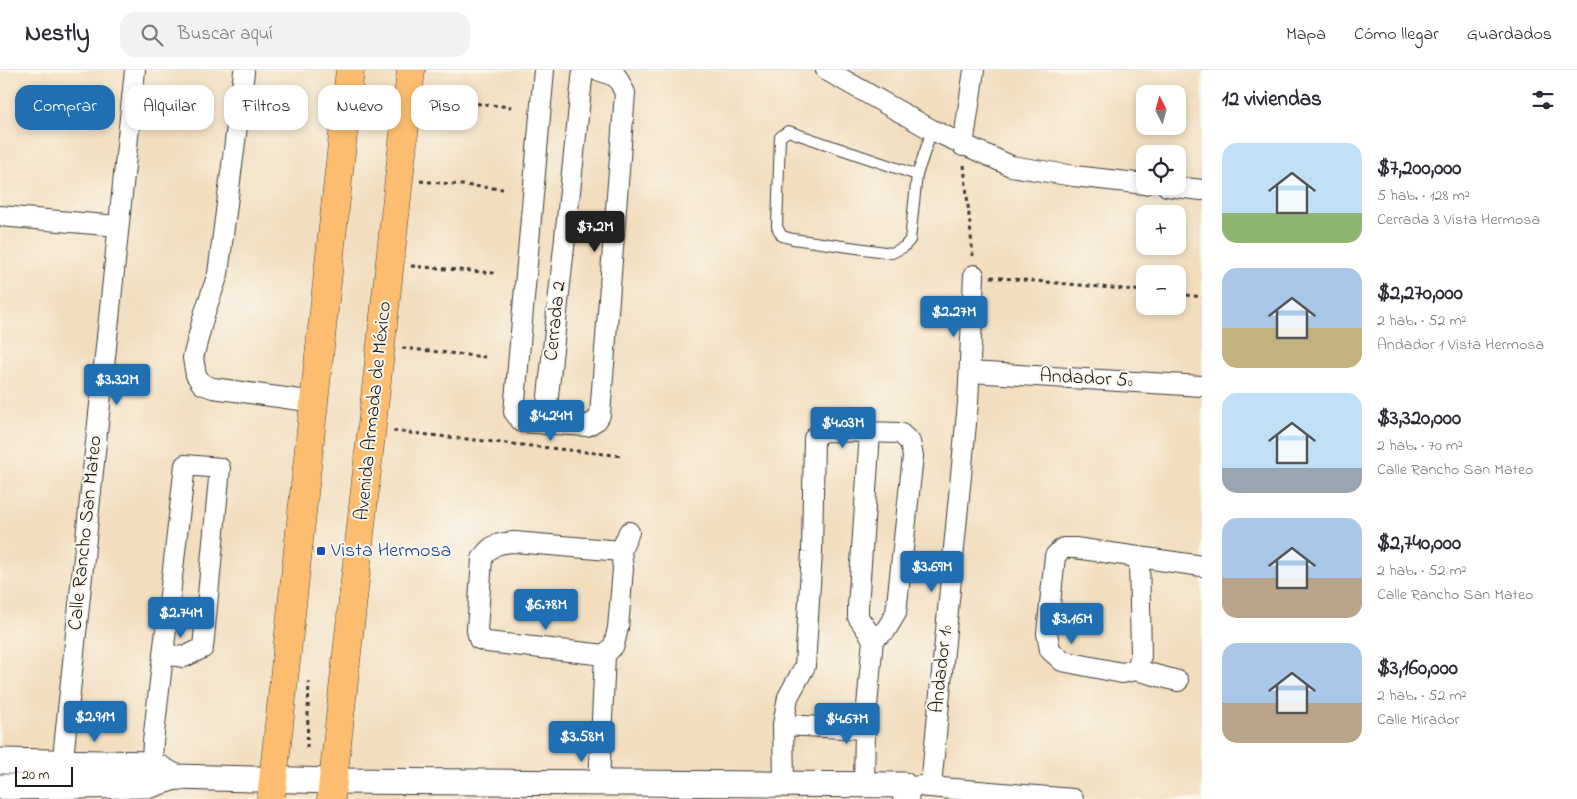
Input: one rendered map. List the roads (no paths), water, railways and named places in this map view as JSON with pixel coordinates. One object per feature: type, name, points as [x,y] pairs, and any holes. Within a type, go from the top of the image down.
[{"type":"main road","points":[[272,789],[350,70]]},
{"type":"main road","name":"Avenida Armada de México","points":[[332,790],[411,70]]},
{"type":"street","name":"Calle Rancho San Mateo","points":[[60,788],[135,70]]},
{"type":"street","points":[[544,70],[513,407],[514,412],[522,422],[586,426],[597,420],[600,415],[625,93],[617,77],[598,70]]},
{"type":"street","name":"Cerrada 2","points":[[545,424],[583,70]]},
{"type":"street","points":[[826,70],[932,130],[963,146],[1011,166],[1136,183]]},
{"type":"street","points":[[963,146],[974,70]]},
{"type":"street","points":[[244,72],[218,274],[204,315],[193,358],[196,375],[202,384],[213,388],[314,402]]},
{"type":"street","points":[[1186,188],[1202,190]]},
{"type":"street","points":[[0,216],[118,226]]},
{"type":"street","name":"Andador 1º","points":[[931,786],[968,403],[974,275]]},
{"type":"street","name":"Andador 5º","points":[[970,372],[1202,386]]},
{"type":"street","points":[[784,784],[783,725],[788,697],[805,666],[812,552],[814,438],[819,433],[826,431],[900,433],[910,442],[913,456],[896,613],[886,630],[873,639]]},
{"type":"street","points":[[864,785],[864,729],[873,639],[858,617],[858,612],[870,433]]},
{"type":"street","points":[[151,775],[163,654],[185,465],[220,468],[203,648],[184,657],[163,654]]},
{"type":"street","points":[[600,783],[605,655],[614,645],[618,628],[623,568],[621,550],[629,532]]},
{"type":"street","points":[[605,655],[487,642],[479,639],[477,630],[482,559],[488,549],[498,543],[506,542],[621,550]]},
{"type":"street","points":[[1178,681],[1136,670],[1122,673],[1062,661],[1050,650],[1047,632],[1055,556],[1063,548],[1075,548],[1202,566]]},
{"type":"street","points":[[1136,670],[1141,656],[1139,557]]},
{"type":"street","points":[[783,725],[864,729]]},
{"type":"street","points":[[0,761],[62,762],[151,775],[272,789],[332,790],[600,783],[784,784],[864,785],[905,792],[931,786],[1073,799]]},
{"type":"street","points":[[0,788],[60,788],[151,775]]},
{"type":"lane","points":[[917,174],[788,131],[780,138],[777,227],[782,236],[793,239],[892,253],[904,247],[910,240],[917,174],[932,130]]},
{"type":"place","name":"Vista Hermosa","points":[[321,551]]}]
